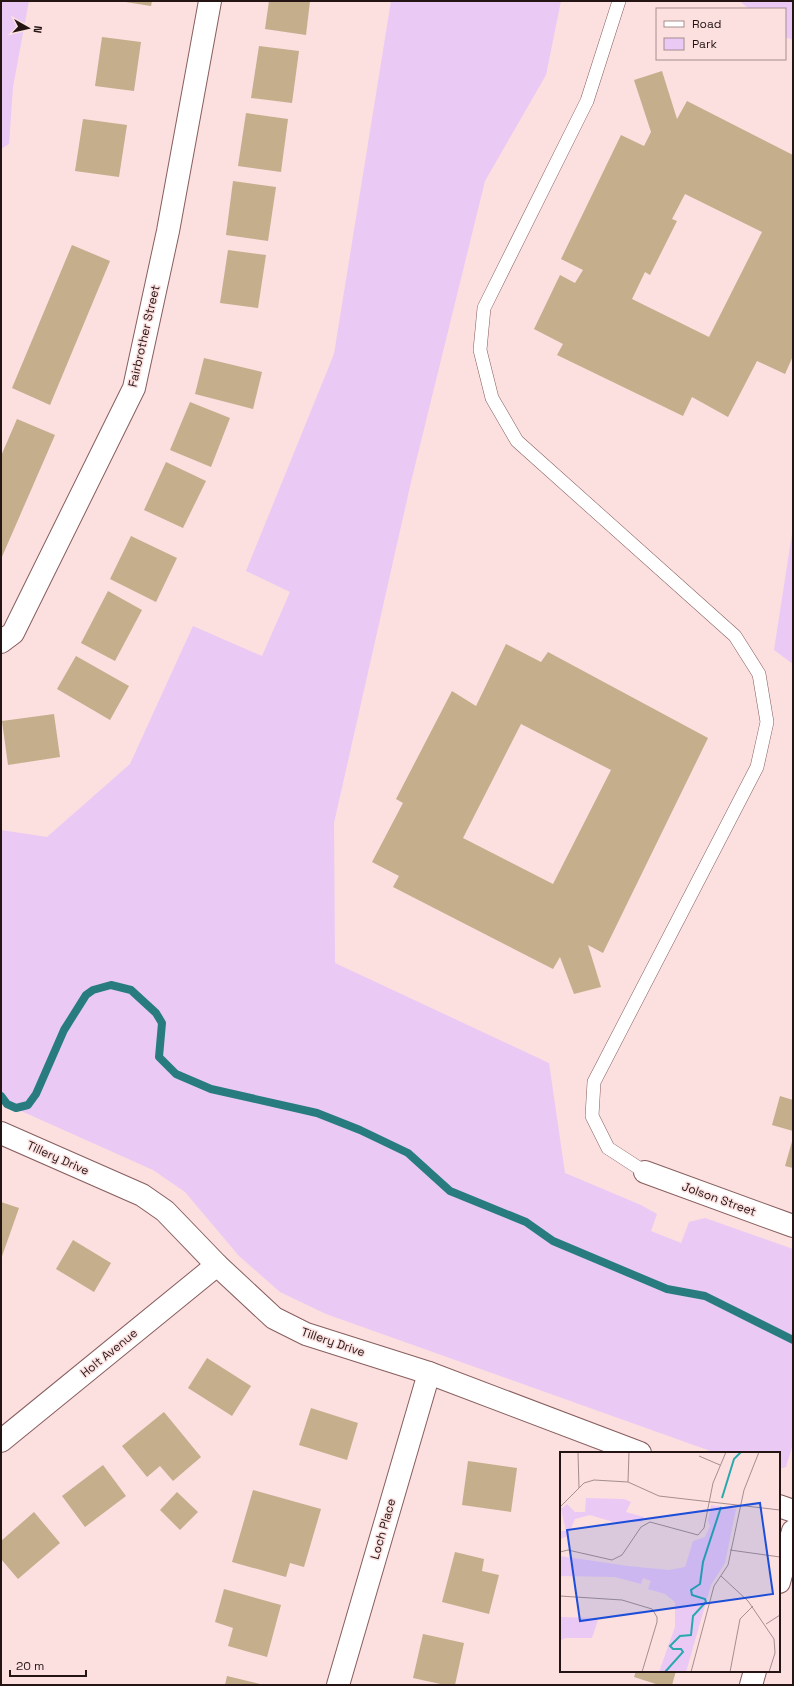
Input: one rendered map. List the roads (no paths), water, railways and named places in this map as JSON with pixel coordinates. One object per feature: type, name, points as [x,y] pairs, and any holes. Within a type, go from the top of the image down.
[{"type":"street","name":"Fairbrother Street","points":[[1,642],[13,633],[134,388],[168,231],[210,1]]},
{"type":"street","name":"Tillery Drive","points":[[1,1133],[142,1195],[165,1211],[217,1265],[274,1318],[306,1334],[429,1372],[637,1452]]},
{"type":"street","name":"Jolson Street","points":[[645,1172],[793,1226]]},
{"type":"street","name":"Holt Avenue","points":[[1,1441],[217,1265]]},
{"type":"street","name":"Loch Place","points":[[338,1685],[429,1372]]},
{"type":"street","points":[[780,1506],[793,1512]]},
{"type":"street","points":[[780,1578],[793,1531]]},
{"type":"street","points":[[751,1685],[755,1672]]},
{"type":"lane","points":[[619,1],[587,101],[484,308],[480,350],[492,398],[517,441],[735,636],[759,674],[767,722],[757,768],[594,1082],[592,1116],[608,1148],[645,1172]]},
{"type":"waterway","points":[[1,1096],[7,1104],[16,1108],[28,1105],[36,1094],[64,1030],[86,995],[93,990],[111,985],[131,990],[156,1013],[162,1023],[159,1057],[176,1074],[211,1089],[317,1113],[360,1130],[408,1153],[450,1191],[526,1222],[553,1241],[667,1289],[705,1296],[793,1340]]}]
